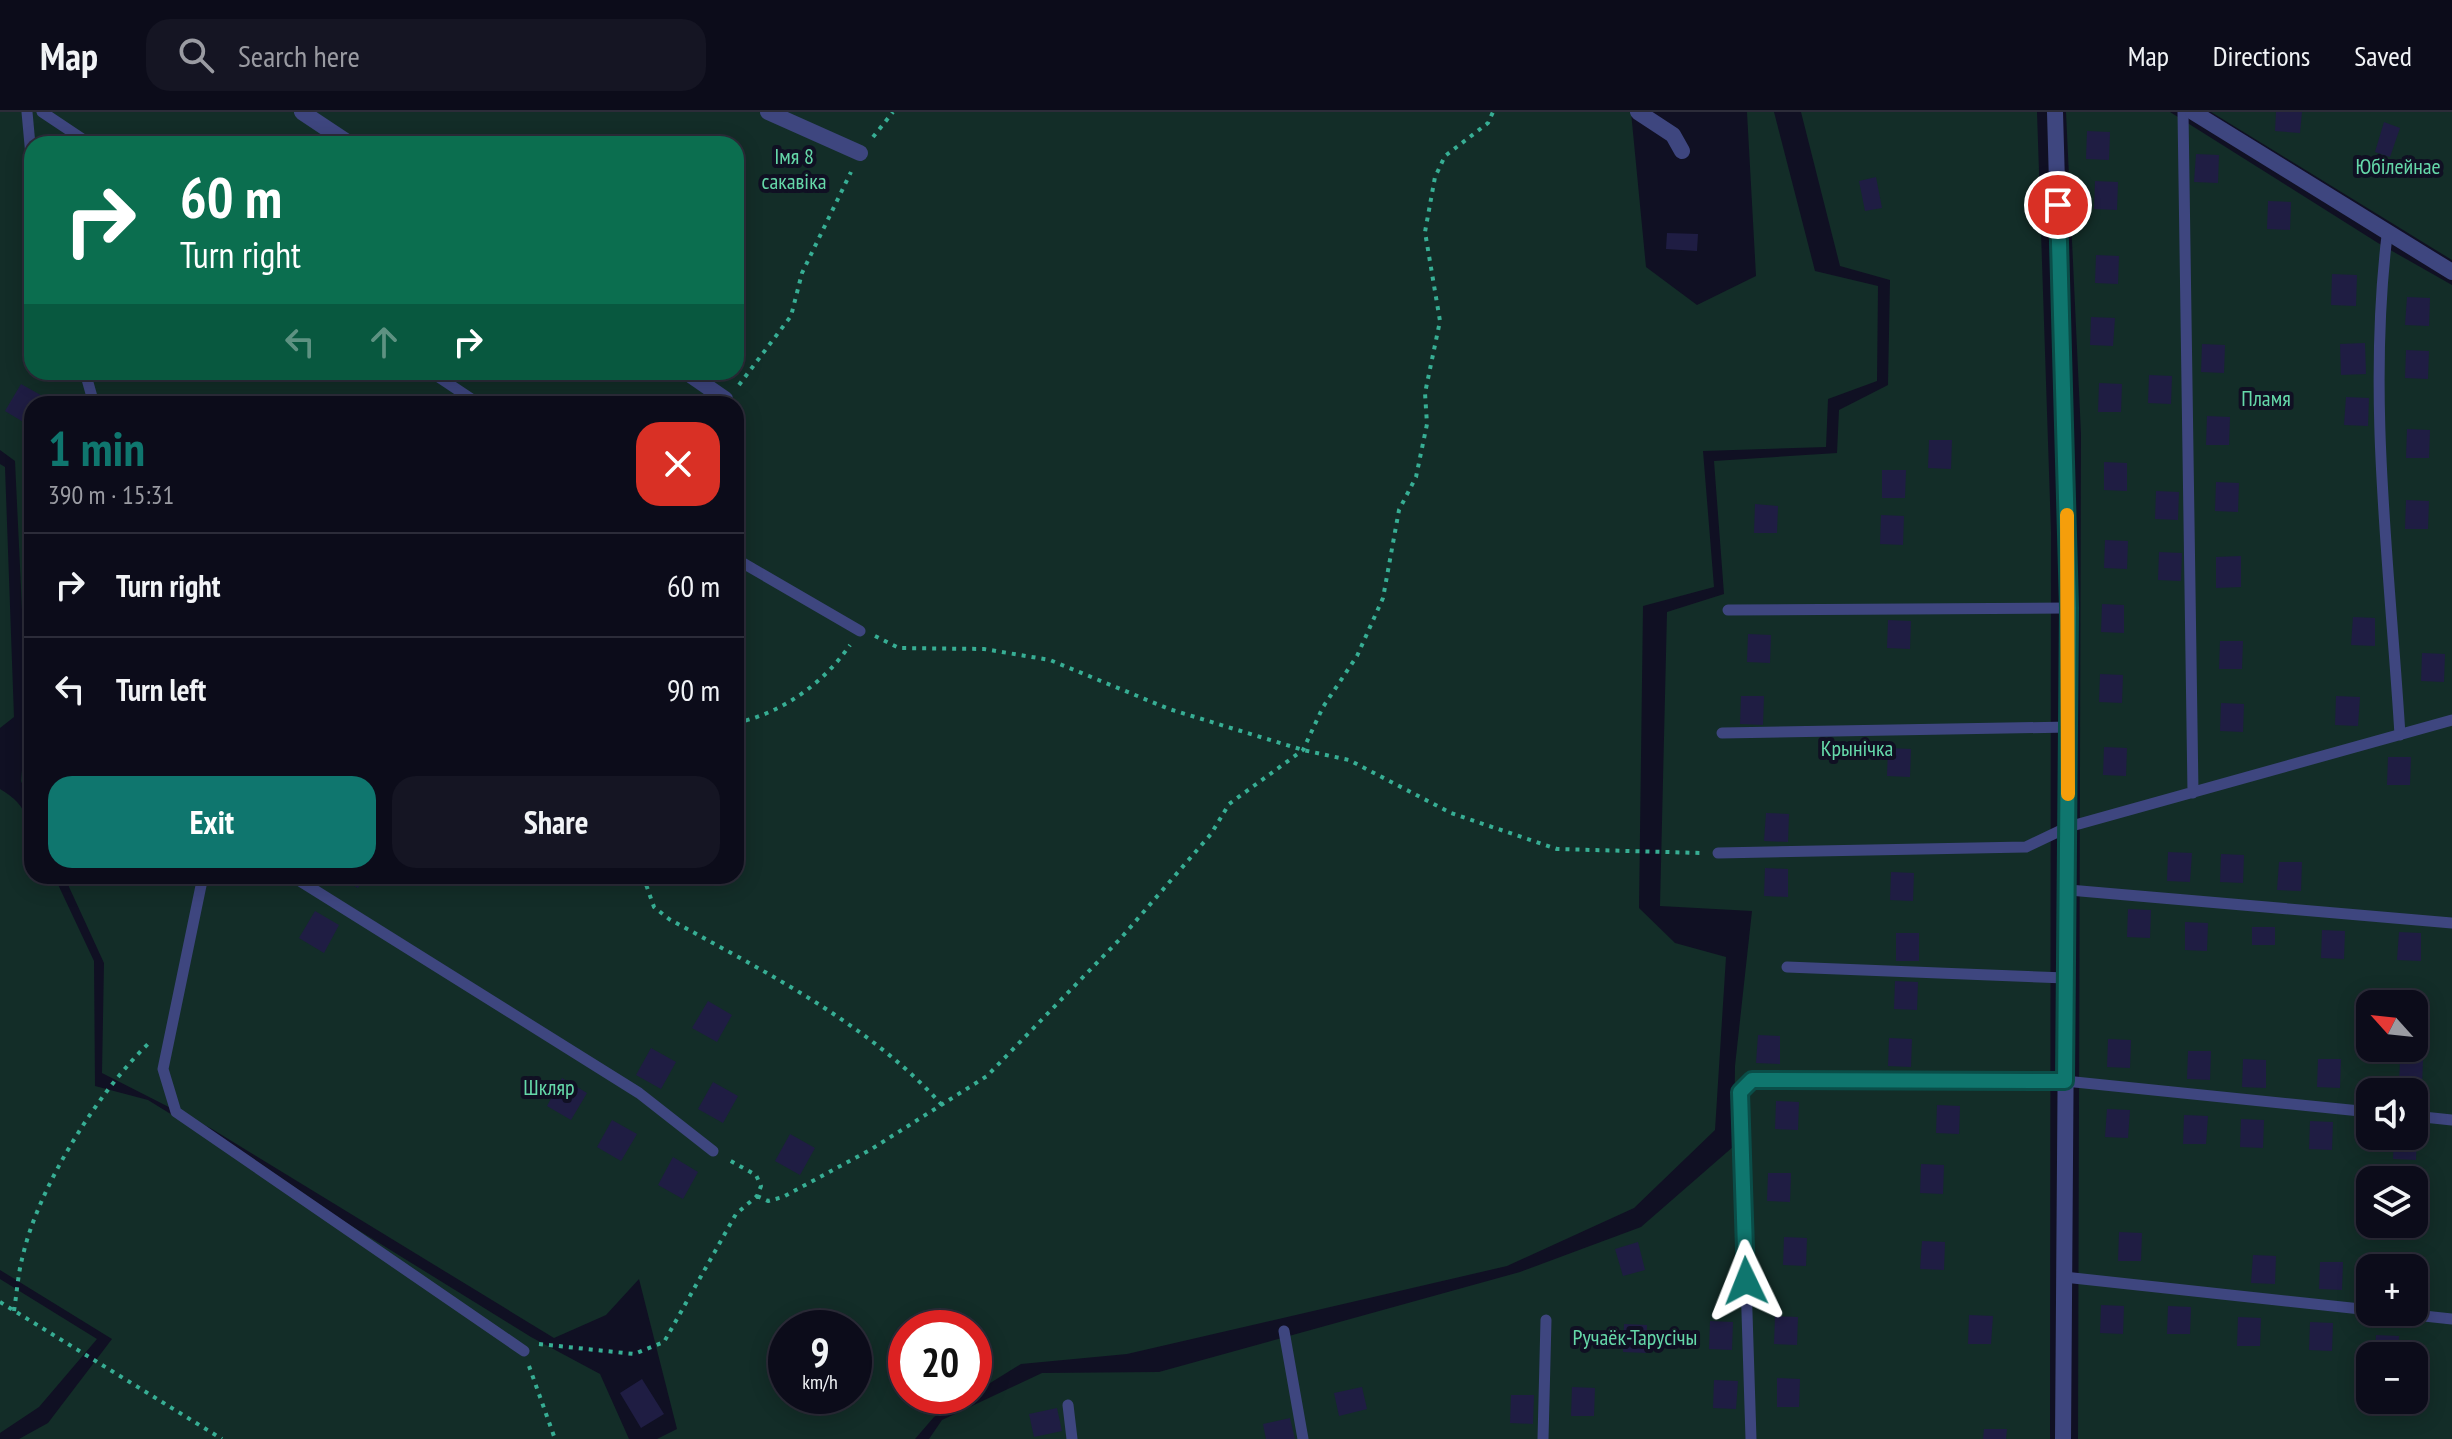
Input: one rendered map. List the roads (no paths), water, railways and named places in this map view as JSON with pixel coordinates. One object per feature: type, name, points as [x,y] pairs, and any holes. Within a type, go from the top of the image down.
[{"type":"street","points":[[302,112],[338,136]]},
{"type":"street","points":[[768,112],[860,153]]},
{"type":"street","points":[[1638,112],[1673,135],[1682,151]]},
{"type":"street","points":[[2055,112],[2069,608],[2063,1439]]},
{"type":"street","points":[[2193,112],[2387,236],[2452,272]]},
{"type":"street","points":[[698,380],[721,396]]},
{"type":"lane","points":[[27,112],[29,136]]},
{"type":"lane","points":[[42,112],[78,136]]},
{"type":"lane","points":[[2183,112],[2193,793]]},
{"type":"lane","points":[[2387,236],[2380,300],[2380,411],[2400,735]]},
{"type":"lane","points":[[443,380],[467,396]]},
{"type":"lane","points":[[744,564],[860,631]]},
{"type":"lane","points":[[1728,610],[2069,608]]},
{"type":"lane","points":[[1718,853],[2026,847],[2068,827],[2452,720]]},
{"type":"lane","points":[[1722,733],[2069,727]]},
{"type":"lane","points":[[201,884],[170,1023],[163,1069],[176,1112],[203,1134],[524,1351]]},
{"type":"lane","points":[[305,884],[639,1093],[713,1151]]},
{"type":"lane","points":[[2069,890],[2452,923]]},
{"type":"lane","points":[[1787,967],[2066,978]]},
{"type":"lane","points":[[1751,1439],[1740,1092],[1752,1080],[2065,1081],[2356,1111]]},
{"type":"lane","points":[[2428,1117],[2452,1120]]},
{"type":"lane","points":[[2064,1277],[2356,1308]]},
{"type":"lane","points":[[2428,1316],[2452,1319]]},
{"type":"lane","points":[[1543,1439],[1546,1320]]},
{"type":"lane","points":[[1284,1331],[1303,1439]]},
{"type":"lane","points":[[1068,1405],[1072,1439]]},
{"type":"park label","name":"Юбілейнае","points":[[2398,166]]},
{"type":"park label","name":"Імя 8 сакавіка","points":[[794,168]]},
{"type":"park label","name":"Пламя","points":[[2266,398]]},
{"type":"park label","name":"Крынічка","points":[[1857,748]]},
{"type":"park label","name":"Шкляр","points":[[549,1087]]},
{"type":"park label","name":"Ручаёк-Тарусічы","points":[[1635,1337]]}]
